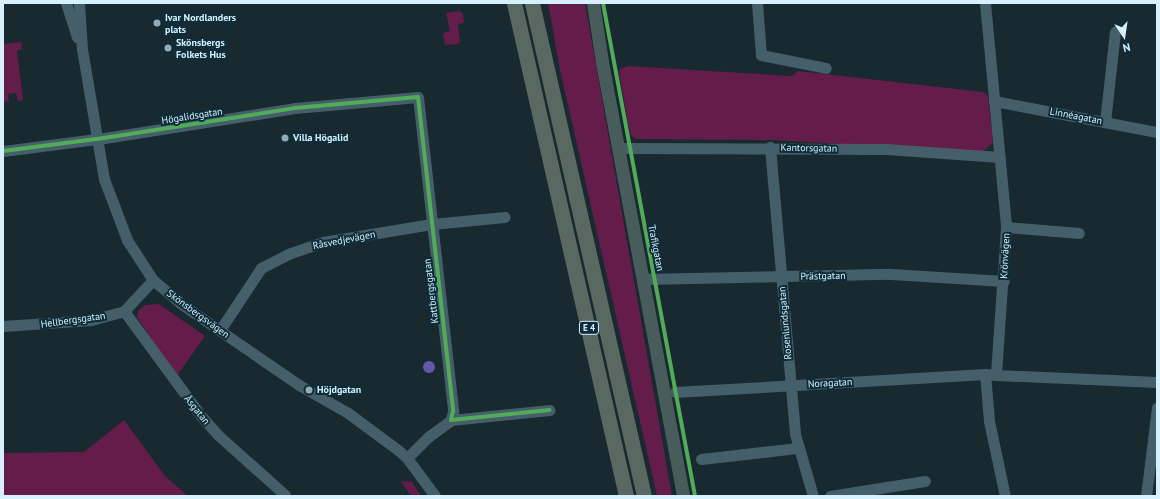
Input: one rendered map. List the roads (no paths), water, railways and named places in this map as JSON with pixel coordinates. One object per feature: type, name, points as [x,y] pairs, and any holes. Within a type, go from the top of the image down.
[{"type":"highway","name":"E 4","points":[[514,3],[626,496]]},
{"type":"highway","name":"E 4","points":[[532,3],[644,496]]},
{"type":"main road","name":"Trafikgatan","points":[[593,3],[618,148],[683,496]]},
{"type":"street","name":"Skönsbergsvägen","points":[[66,3],[82,49]]},
{"type":"street","name":"Skönsbergsvägen","points":[[79,3],[82,49],[96,139],[104,179],[116,216],[127,240],[153,280],[180,303],[299,385],[348,413],[407,458],[435,496]]},
{"type":"street","points":[[757,3],[761,55],[826,68]]},
{"type":"street","name":"Krönvägen","points":[[985,3],[1006,227],[1004,280],[991,374],[989,421],[1005,496]]},
{"type":"street","points":[[1105,122],[1115,32]]},
{"type":"street","name":"Kattbergsgatan","points":[[384,98],[418,96],[453,411],[451,420]]},
{"type":"street","name":"Högalidsgatan","points":[[3,150],[96,139],[295,108],[384,98]]},
{"type":"street","name":"Linnéagatan","points":[[994,101],[1157,132]]},
{"type":"street","name":"Kantorsgatan","points":[[618,148],[770,147],[886,149],[1000,157]]},
{"type":"street","name":"Rosenlundsgatan","points":[[770,147],[790,385],[798,448],[813,496]]},
{"type":"street","name":"Råsvedjevägen","points":[[220,330],[261,268],[288,254],[323,242],[432,224],[505,217]]},
{"type":"street","points":[[1006,227],[1079,233]]},
{"type":"street","name":"Prästgatan","points":[[642,279],[891,274],[1004,280]]},
{"type":"street","points":[[124,311],[153,280]]},
{"type":"street","name":"Hellbergsgatan","points":[[3,326],[91,320],[124,311]]},
{"type":"street","name":"Åsgatan","points":[[124,311],[202,416],[218,435],[285,495]]},
{"type":"street","name":"Noragatan","points":[[675,392],[991,374],[1157,382]]},
{"type":"street","points":[[1146,496],[1157,408]]},
{"type":"street","points":[[407,458],[428,437],[451,420],[549,410]]},
{"type":"street","points":[[701,459],[798,448]]},
{"type":"street","points":[[830,496],[925,481]]},
{"type":"place","name":"Ivar Nordlanders plats","points":[[157,23]]},
{"type":"place","name":"Skönsbergs Folkets Hus","points":[[168,48]]},
{"type":"place","name":"Villa Högalid","points":[[285,138]]},
{"type":"place","name":"Höjdgatan","points":[[309,390]]}]
